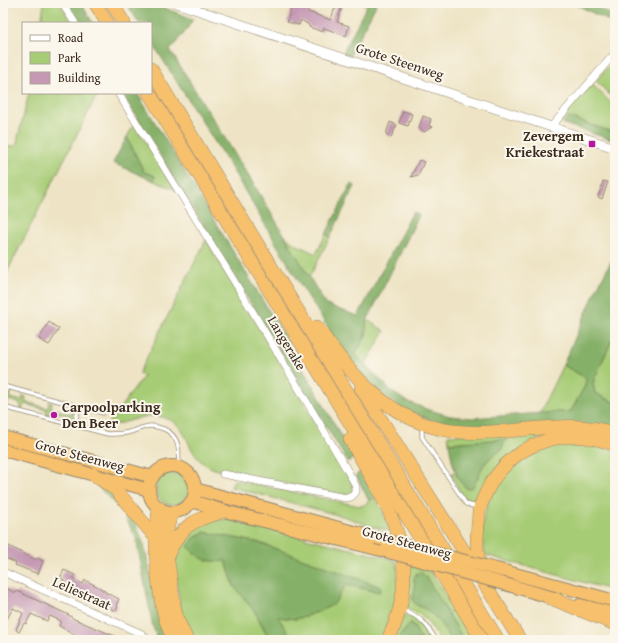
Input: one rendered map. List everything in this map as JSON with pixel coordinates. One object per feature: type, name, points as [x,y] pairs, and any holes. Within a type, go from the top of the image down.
[{"type":"highway","points":[[95,3],[106,22]]},
{"type":"highway","points":[[112,3],[123,22]]},
{"type":"highway","points":[[152,71],[498,640]]},
{"type":"highway","points":[[150,94],[482,640]]},
{"type":"highway","points":[[213,170],[331,347],[373,394],[390,407],[422,423],[451,431],[496,432],[568,426],[606,431],[615,434]]},
{"type":"highway","points":[[347,366],[520,640]]},
{"type":"highway","points":[[329,388],[336,415],[386,503],[397,531],[402,550],[405,583],[401,609],[396,625],[388,640]]},
{"type":"highway","points":[[492,594],[478,557],[477,532],[480,508],[487,491],[506,464],[536,444],[552,438],[569,436],[587,437],[615,445]]},
{"type":"highway","name":"Grote Steenweg","points":[[3,437],[153,477]]},
{"type":"highway","name":"Grote Steenweg","points":[[3,450],[149,490]]},
{"type":"highway","points":[[168,467],[178,467],[186,472],[192,479],[195,489],[192,501],[187,507],[180,511],[166,511],[159,508],[152,500],[149,490],[153,477],[160,470],[168,467]]},
{"type":"highway","points":[[93,474],[116,490],[156,538]]},
{"type":"highway","name":"Grote Steenweg","points":[[195,489],[615,602]]},
{"type":"highway","name":"Grote Steenweg","points":[[192,501],[224,511],[385,551],[615,614]]},
{"type":"highway","points":[[159,508],[156,538],[156,568],[165,620],[174,640]]},
{"type":"highway","points":[[167,556],[174,541],[182,531],[193,522],[224,511]]},
{"type":"highway","points":[[173,512],[170,517],[165,540],[177,619],[187,640]]},
{"type":"highway","points":[[548,596],[615,624]]},
{"type":"street","points":[[62,3],[74,22]]},
{"type":"street","name":"Grote Steenweg","points":[[176,3],[615,148]]},
{"type":"street","points":[[552,127],[615,52]]},
{"type":"street","name":"Langerake","points":[[119,94],[309,404],[354,482],[356,492],[351,497],[346,498],[223,474]]},
{"type":"street","name":"Leliestraat","points":[[3,572],[142,634],[148,640]]},
{"type":"lane","points":[[3,399],[6,387],[103,413]]},
{"type":"lane","points":[[3,407],[108,434],[120,434],[151,426],[161,428],[171,434],[176,440],[179,452],[178,467]]},
{"type":"lane","points":[[74,426],[79,407]]},
{"type":"lane","points":[[422,423],[422,437],[466,504],[480,508]]},
{"type":"lane","points":[[401,609],[412,614],[426,624],[436,640]]},
{"type":"green space","points":[[44,3],[60,3],[71,22],[41,22]]},
{"type":"green space","points":[[65,3],[81,3],[92,22],[77,22]]},
{"type":"green space","points":[[126,3],[151,3],[193,19],[185,32],[170,50],[327,305],[358,316],[413,212],[419,215],[366,323],[365,336],[355,354],[392,392],[406,401],[450,416],[472,418],[571,411],[585,386],[586,378],[563,365],[598,286],[615,254],[615,333],[593,384],[595,393],[615,403],[615,431],[454,428],[404,410],[373,387],[348,359],[299,282],[232,169],[152,43],[152,22],[138,22]]},
{"type":"green space","points":[[363,3],[377,3],[350,55],[343,53],[367,5]]},
{"type":"green space","points":[[573,3],[589,3],[615,17],[615,24]]},
{"type":"green space","points":[[615,58],[615,88],[611,96],[596,81]]},
{"type":"green space","points":[[593,85],[615,107],[615,133],[568,117],[564,124],[562,122],[562,117],[589,87]]},
{"type":"green space","points":[[29,94],[97,94],[3,280],[3,146],[16,146]]},
{"type":"green space","points":[[123,94],[138,94],[277,324],[354,458],[348,462]]},
{"type":"green space","points":[[568,117],[615,133],[615,141],[564,124]]},
{"type":"green space","points":[[134,124],[176,190],[154,181],[155,176],[144,172],[127,137]]},
{"type":"green space","points":[[127,137],[144,172],[155,176],[154,181],[113,163]]},
{"type":"green space","points":[[351,184],[355,186],[330,237],[326,234]]},
{"type":"green space","points":[[282,233],[293,243],[316,254],[326,234],[330,237],[309,278]]},
{"type":"green space","points":[[206,240],[351,481],[353,488],[352,492],[348,494],[333,493],[235,475],[215,469],[203,463],[197,457],[179,426],[173,421],[158,416],[143,417],[106,426],[144,376],[139,373]]},
{"type":"green space","points":[[367,320],[385,331],[365,365],[355,354],[366,336]]},
{"type":"green space","points":[[615,334],[615,403],[595,393],[593,384]]},
{"type":"green space","points":[[563,365],[586,378],[585,386],[571,411],[539,414]]},
{"type":"green space","points":[[8,392],[11,392],[10,398],[22,401],[23,396],[26,397],[25,402],[48,408],[49,402],[52,403],[51,408],[71,414],[72,409],[75,409],[72,422],[69,421],[70,416],[50,411],[49,416],[46,415],[47,410],[24,404],[23,409],[20,409],[21,404],[9,400],[7,405],[5,405]]},
{"type":"green space","points":[[571,430],[538,439],[476,503],[467,500],[464,497],[451,474],[455,472],[460,482],[476,481],[483,466],[491,457],[501,450],[506,439],[449,443],[448,435]]},
{"type":"green space","points":[[506,439],[501,450],[491,457],[483,466],[473,487],[467,489],[459,479],[454,468],[449,443]]},
{"type":"green space","points":[[562,443],[596,444],[615,451],[615,591],[485,555],[482,536],[483,521],[488,502],[497,484],[510,469],[522,459],[538,450]]},
{"type":"green space","points":[[361,471],[375,497],[369,501],[356,475]]},
{"type":"green space","points":[[169,473],[175,473],[185,480],[188,489],[187,495],[181,502],[175,505],[169,505],[159,498],[156,492],[156,486],[163,476]]},
{"type":"green space","points":[[234,480],[360,506],[364,505],[375,497],[383,512],[389,531],[346,517],[231,487]]},
{"type":"green space","points":[[93,481],[107,488],[114,494],[132,517],[147,556],[156,604],[168,640],[158,640],[153,627],[136,538],[123,513]]},
{"type":"green space","points":[[227,519],[392,559],[397,562],[398,584],[393,610],[381,640],[295,640],[290,636],[278,617],[296,619],[318,612],[334,604],[346,585],[380,592],[380,587],[260,543],[204,532],[193,552],[208,560],[226,561],[234,586],[255,612],[270,640],[192,640],[183,622],[172,554],[177,543],[203,522]]},
{"type":"green space","points":[[204,532],[260,543],[381,587],[380,592],[346,585],[334,604],[318,612],[296,619],[278,617],[290,636],[295,640],[270,640],[255,612],[234,586],[226,561],[205,560],[196,555],[188,546],[194,538]]},
{"type":"green space","points":[[408,563],[430,570],[472,640],[464,640],[428,580],[421,572],[416,574],[414,579],[415,588],[413,596],[415,604],[427,610],[440,622],[450,640],[440,640],[425,618],[407,608]]},
{"type":"green space","points":[[421,572],[428,580],[464,640],[450,640],[436,618],[428,611],[415,604],[412,600],[415,589],[414,579],[416,574]]},
{"type":"green space","points":[[403,616],[414,617],[422,622],[431,640],[422,640],[411,623],[398,640],[393,640]]},
{"type":"green space","points":[[411,622],[422,640],[398,640],[398,639]]},
{"type":"building","points":[[338,3],[343,3],[337,22],[349,26],[346,36],[324,28],[322,32],[309,27],[309,25],[301,20],[299,25],[287,22],[292,5],[331,20]]},
{"type":"building","points":[[403,111],[412,114],[408,126],[399,123]]},
{"type":"building","points":[[423,116],[431,119],[429,126],[432,127],[424,132],[419,128]]},
{"type":"building","points":[[390,122],[397,125],[391,137],[386,134]]},
{"type":"building","points":[[419,160],[424,162],[418,175],[411,177]]},
{"type":"building","points":[[603,181],[608,182],[602,199],[598,197]]},
{"type":"building","points":[[49,322],[59,329],[49,345],[39,339]]},
{"type":"building","points":[[3,543],[36,560],[37,558],[43,561],[38,574],[15,565],[16,563],[3,557]]},
{"type":"building","points":[[64,570],[75,575],[73,579],[83,584],[85,580],[119,599],[116,605],[118,606],[116,611],[90,599],[91,596],[79,591],[78,593],[61,586],[64,580],[60,578]]},
{"type":"building","points":[[3,587],[16,593],[17,591],[69,615],[74,619],[124,640],[93,640],[85,636],[84,639],[59,626],[61,621],[50,616],[47,621],[31,614],[26,624],[24,623],[19,632],[16,630],[23,613],[13,608],[7,619],[3,617]]},
{"type":"place","name":"Zevergem Kriekestraat","points":[[592,144]]},
{"type":"place","name":"Carpoolparking Den Beer","points":[[54,415]]}]
